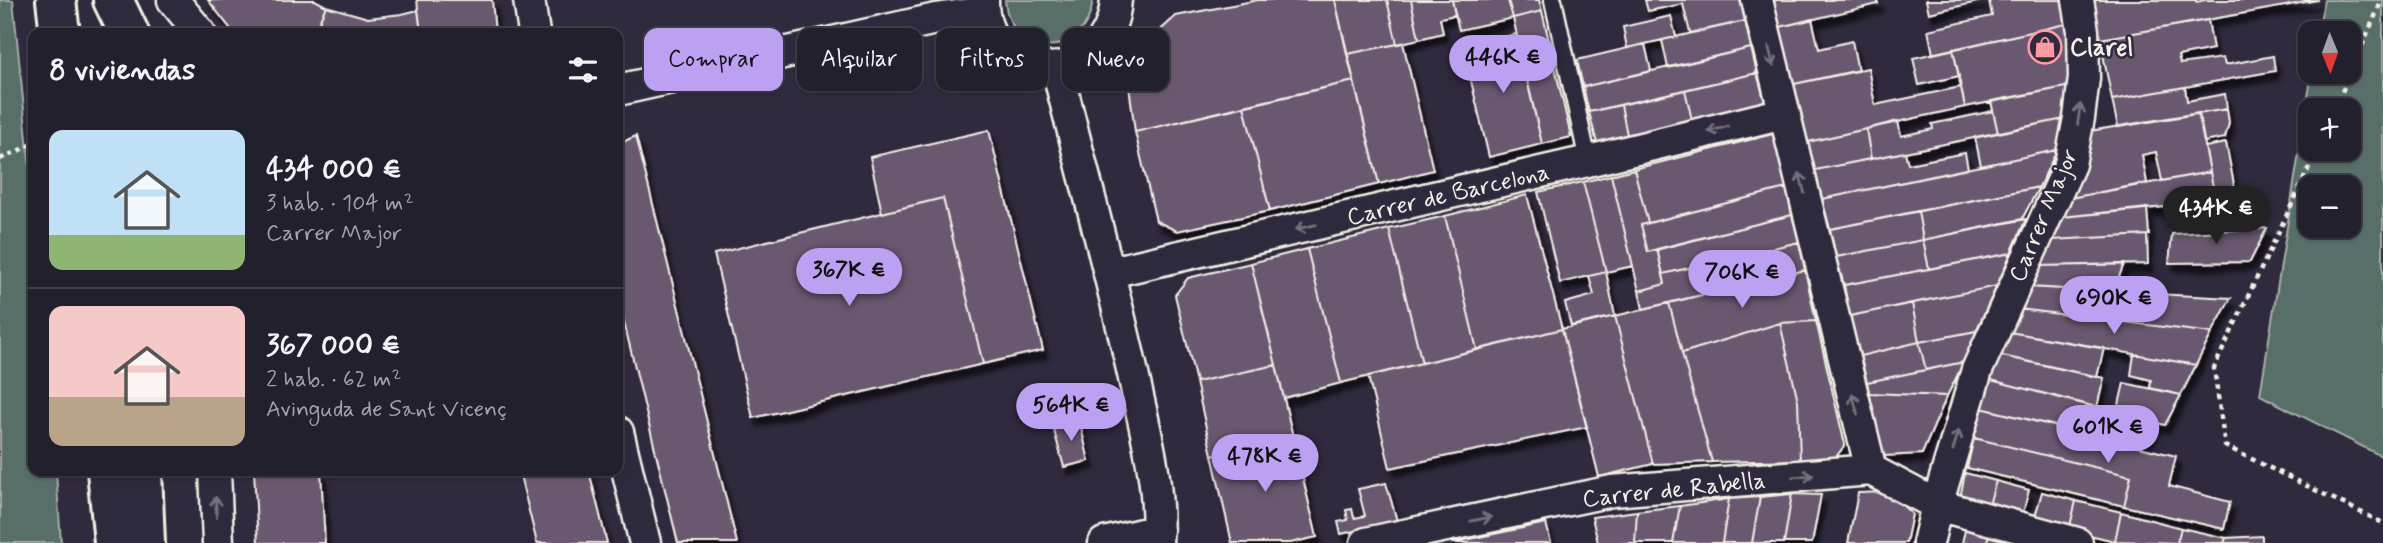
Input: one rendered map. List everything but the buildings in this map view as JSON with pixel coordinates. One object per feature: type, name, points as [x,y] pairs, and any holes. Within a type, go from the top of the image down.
[{"type":"street","points":[[56,0],[59,28]]},
{"type":"street","points":[[113,0],[127,28]]},
{"type":"street","points":[[173,0],[196,28]]},
{"type":"street","points":[[529,0],[533,28]]},
{"type":"street","points":[[623,89],[936,19],[983,6],[989,31],[1000,48],[1016,61],[1036,67],[1057,68],[1076,63],[1094,52],[1107,36],[1115,17],[1116,0]]},
{"type":"street","points":[[1757,0],[1871,470],[1937,505],[2077,543]]},
{"type":"street","name":"Carrer Major","points":[[1928,543],[1977,370],[2070,164],[2084,78],[2083,31],[2078,0]]},
{"type":"street","points":[[1057,68],[1111,272],[1156,488],[1158,536],[1104,543]]},
{"type":"street","name":"Carrer de Barcelona","points":[[1111,272],[1784,113]]},
{"type":"street","points":[[623,453],[645,543]]},
{"type":"street","name":"Carrer de Rabella","points":[[1366,543],[1612,491],[1871,470]]},
{"type":"street","points":[[107,476],[114,543]]},
{"type":"street","points":[[142,476],[145,543]]},
{"type":"street","points":[[215,476],[218,543]]},
{"type":"lane","points":[[1553,0],[1588,161]]},
{"type":"path","points":[[2339,98],[2382,0]]},
{"type":"path","points":[[0,159],[28,146]]},
{"type":"path","points":[[2313,161],[2214,368],[2225,446],[2383,523]]},
{"type":"green space","points":[[0,0],[13,0],[28,149],[28,476],[56,476],[61,543],[0,543]]},
{"type":"green space","points":[[1005,0],[1093,0],[1082,28],[1062,28],[1062,43],[1048,46],[1048,28],[1015,28],[1010,20]]},
{"type":"green space","points":[[2324,0],[2383,0],[2383,457],[2260,395],[2298,159],[2361,161],[2361,98],[2308,98],[2310,84],[2361,84],[2361,21],[2320,21]]},
{"type":"place","name":"Clarel","points":[[2045,47]]}]
